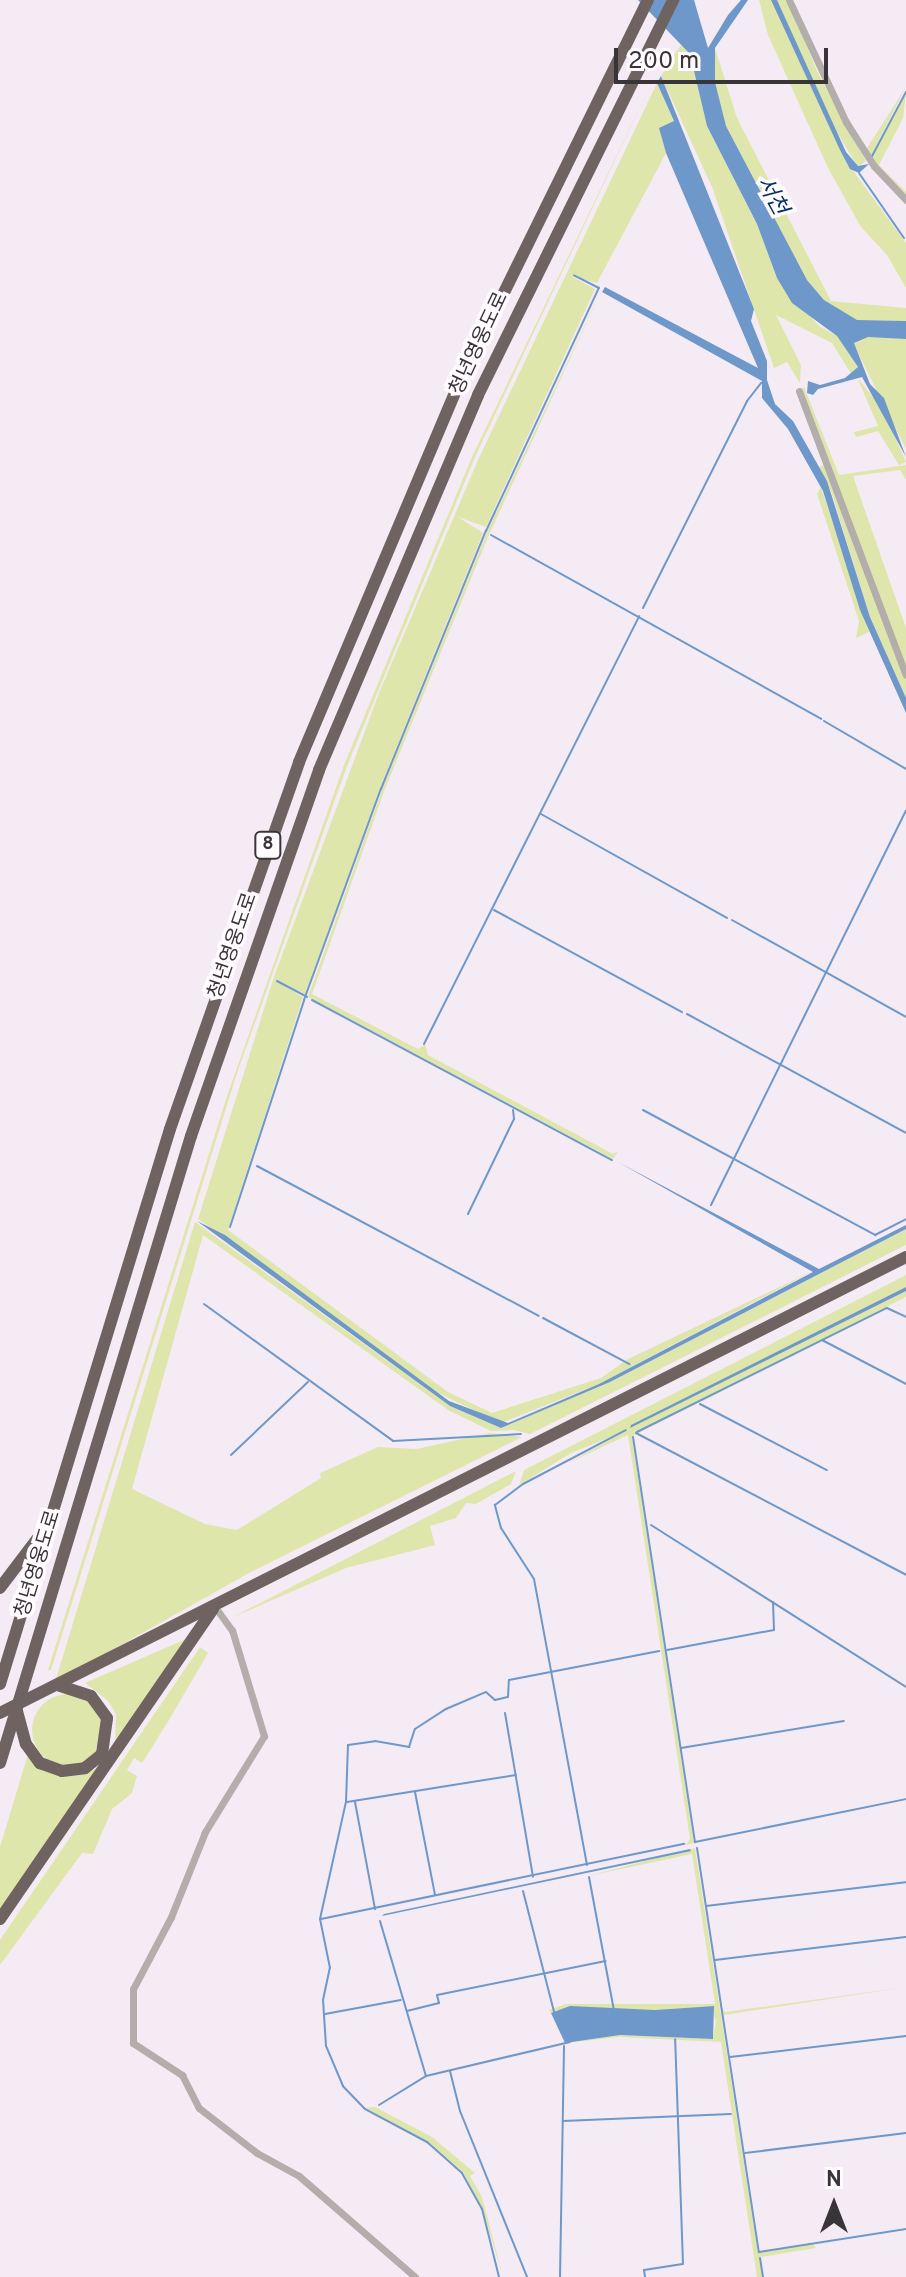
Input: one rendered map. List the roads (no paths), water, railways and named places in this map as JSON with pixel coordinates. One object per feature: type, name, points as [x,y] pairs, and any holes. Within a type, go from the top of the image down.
[{"type":"highway","name":"청년영웅도로","points":[[0,1684],[47,1522],[193,1059],[299,762],[464,373],[648,0]]},
{"type":"highway","name":"청년영웅도로","points":[[0,1763],[191,1136],[309,797],[434,491],[673,0]]},
{"type":"highway","points":[[0,1713],[57,1687],[906,1257]]},
{"type":"highway","points":[[0,1588],[47,1522]]},
{"type":"highway","points":[[0,1919],[215,1607]]},
{"type":"highway","points":[[16,1717],[26,1744],[40,1763],[73,1771],[95,1762],[108,1736],[103,1709],[80,1689],[57,1687]]},
{"type":"street","points":[[789,0],[846,122],[874,166],[906,200]]},
{"type":"street","points":[[799,391],[906,675]]},
{"type":"street","points":[[215,1607],[232,1630],[264,1736],[205,1832],[171,1917],[133,1989],[133,2043],[182,2075],[199,2108],[257,2153],[299,2176],[415,2277]]},
{"type":"water","points":[[638,0],[694,0],[708,48],[728,15],[741,0],[748,0],[715,48],[715,82],[726,126],[807,280],[824,300],[857,320],[906,321],[906,339],[868,337],[854,343],[870,384],[884,398],[906,457],[862,377],[818,389],[813,395],[807,393],[808,381],[820,385],[845,378],[858,367],[837,336],[792,303],[777,278],[757,224],[707,126],[690,54]]},
{"type":"water","points":[[771,0],[777,0],[846,152],[858,166],[869,164],[859,173],[850,169],[840,150]]},
{"type":"water","points":[[661,76],[754,309],[751,321],[767,361],[767,380],[775,404],[793,421],[827,481],[870,617],[906,698],[906,713],[860,610],[823,491],[788,429],[762,398],[762,381],[602,292],[605,287],[758,368],[666,153],[659,128],[674,121],[657,83]]},
{"type":"water","points":[[618,1162],[819,1269],[906,1225],[906,1229],[610,1382],[501,1428],[450,1406],[197,1221],[225,1235],[449,1401],[508,1423],[599,1384],[813,1272]]},
{"type":"water","points":[[906,1287],[906,1291],[630,1428],[631,1425]]},
{"type":"water","points":[[691,1851],[382,1916],[384,1914]]},
{"type":"water","points":[[570,2006],[655,2010],[714,2006],[713,2039],[620,2035],[565,2043],[551,2013]]},
{"type":"waterway","points":[[871,158],[906,92]]},
{"type":"waterway","points":[[859,173],[904,238]]},
{"type":"waterway","points":[[230,1227],[304,1000],[381,789],[486,531],[599,288],[574,275]]},
{"type":"waterway","points":[[643,608],[747,401],[761,383]]},
{"type":"waterway","points":[[491,535],[821,719]]},
{"type":"waterway","points":[[424,1044],[639,616]]},
{"type":"waterway","points":[[824,721],[906,769]]},
{"type":"waterway","points":[[711,1205],[906,811]]},
{"type":"waterway","points":[[541,814],[727,918]]},
{"type":"waterway","points":[[494,910],[682,1012]]},
{"type":"waterway","points":[[732,920],[906,1017]]},
{"type":"waterway","points":[[277,981],[307,997]]},
{"type":"waterway","points":[[312,1000],[612,1160]]},
{"type":"waterway","points":[[687,1014],[906,1133]]},
{"type":"waterway","points":[[468,1214],[514,1119],[513,1110]]},
{"type":"waterway","points":[[643,1110],[875,1235],[906,1219]]},
{"type":"waterway","points":[[257,1166],[539,1316]]},
{"type":"waterway","points":[[204,1304],[393,1441],[521,1434]]},
{"type":"waterway","points":[[637,1432],[887,1308],[906,1317]]},
{"type":"waterway","points":[[543,1318],[629,1364]]},
{"type":"waterway","points":[[822,1340],[906,1384]]},
{"type":"waterway","points":[[231,1455],[308,1382]]},
{"type":"waterway","points":[[700,1404],[827,1470]]},
{"type":"waterway","points":[[587,1865],[534,1579],[501,1528],[495,1505],[523,1484],[626,1430]]},
{"type":"waterway","points":[[636,1433],[906,1575]]},
{"type":"waterway","points":[[633,1437],[695,1842],[906,1799]]},
{"type":"waterway","points":[[651,1525],[906,1687]]},
{"type":"waterway","points":[[667,1650],[774,1630],[773,1602]]},
{"type":"waterway","points":[[499,2277],[482,2209],[462,2173],[427,2142],[365,2109],[343,2086],[326,2046],[323,2000],[330,1968],[320,1919],[346,1802],[348,1745],[375,1741],[409,1747],[415,1729],[446,1709],[486,1692],[495,1700],[508,1697],[509,1680],[659,1651]]},
{"type":"waterway","points":[[505,1713],[533,1877]]},
{"type":"waterway","points":[[681,1748],[844,1721]]},
{"type":"waterway","points":[[347,1802],[516,1775]]},
{"type":"waterway","points":[[415,1792],[435,1895]]},
{"type":"waterway","points":[[355,1802],[375,1909]]},
{"type":"waterway","points":[[321,1919],[684,1844]]},
{"type":"waterway","points":[[697,1848],[759,2252],[906,2229]]},
{"type":"waterway","points":[[589,1877],[614,2010]]},
{"type":"waterway","points":[[706,1906],[906,1882]]},
{"type":"waterway","points":[[523,1891],[554,2012]]},
{"type":"waterway","points":[[380,1921],[426,2076]]},
{"type":"waterway","points":[[715,1960],[906,1937]]},
{"type":"waterway","points":[[407,2011],[439,2003],[437,1995],[606,1961]]},
{"type":"waterway","points":[[325,2014],[401,2000]]},
{"type":"waterway","points":[[730,2057],[906,2036]]},
{"type":"waterway","points":[[645,2277],[644,2270],[683,2264],[675,2039]]},
{"type":"waterway","points":[[379,2105],[426,2076],[570,2042]]},
{"type":"waterway","points":[[560,2277],[564,2046]]},
{"type":"waterway","points":[[450,2071],[460,2111],[527,2277]]},
{"type":"waterway","points":[[563,2121],[731,2114]]},
{"type":"waterway","points":[[745,2153],[906,2133]]},
{"type":"waterway","points":[[760,2258],[763,2277]]},
{"type":"water label","name":"서천","points":[[771,196]]}]
